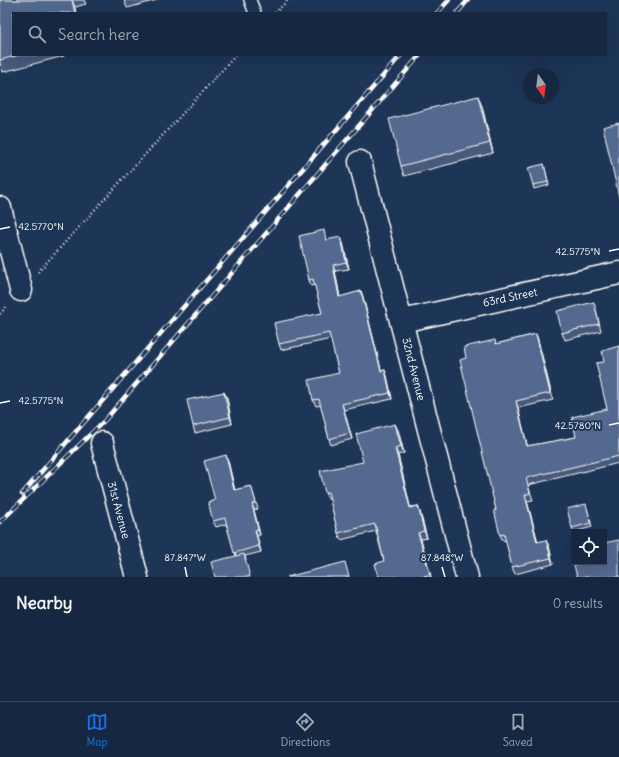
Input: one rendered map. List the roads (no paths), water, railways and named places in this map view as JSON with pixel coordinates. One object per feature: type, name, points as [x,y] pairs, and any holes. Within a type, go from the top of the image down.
[{"type":"street","name":"32nd Avenue","points":[[360,162],[467,577]]},
{"type":"street","points":[[0,208],[21,290]]},
{"type":"street","name":"63rd Street","points":[[402,322],[619,273]]},
{"type":"street","name":"31st Avenue","points":[[102,443],[137,577]]},
{"type":"lane","points":[[250,0],[255,12]]},
{"type":"railway","points":[[438,12],[449,0]]},
{"type":"railway","points":[[458,12],[468,0]]},
{"type":"railway","points":[[22,494],[400,56]]},
{"type":"railway","points":[[0,522],[105,420],[419,56]]}]
